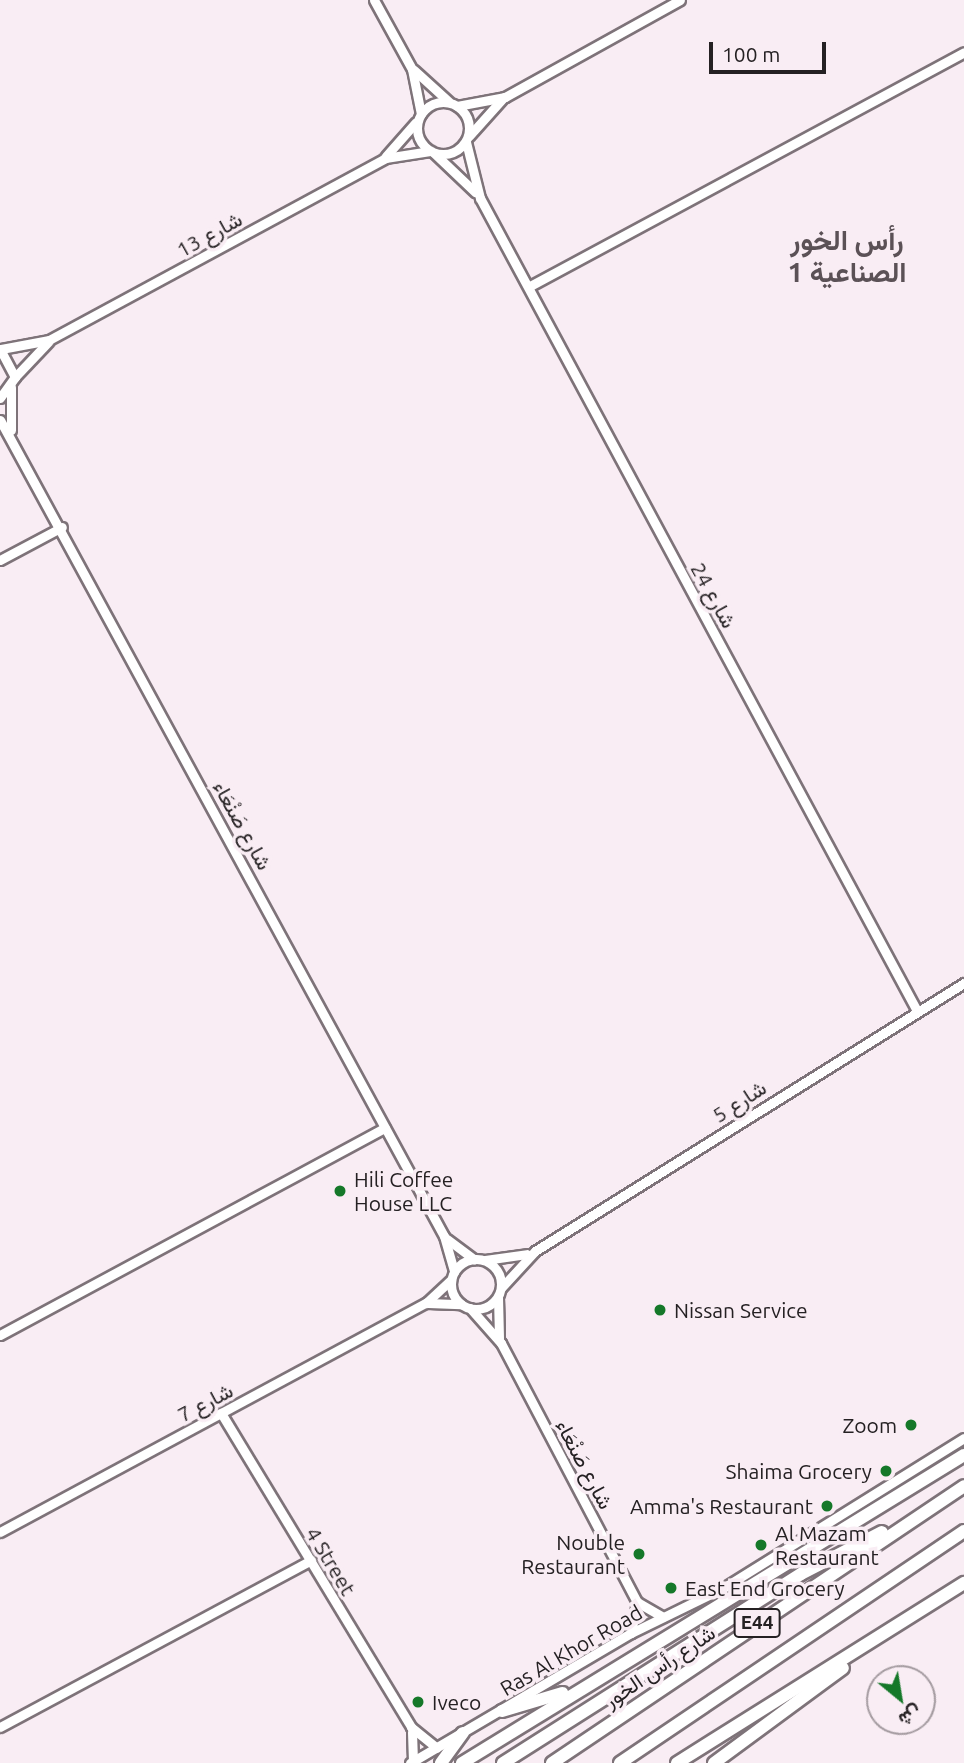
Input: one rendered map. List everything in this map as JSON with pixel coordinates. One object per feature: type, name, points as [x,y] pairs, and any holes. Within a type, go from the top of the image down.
[{"type":"highway","points":[[462,1763],[964,1455]]},
{"type":"highway","name":"شارع رأس الخور","points":[[552,1763],[909,1519],[964,1486]]},
{"type":"highway","points":[[502,1763],[801,1574],[909,1519]]},
{"type":"highway","name":"E44","points":[[620,1763],[964,1531]]},
{"type":"highway","points":[[677,1763],[964,1583]]},
{"type":"highway","points":[[714,1763],[919,1611]]},
{"type":"highway","points":[[502,1711],[548,1701],[682,1627]]},
{"type":"highway","points":[[442,1763],[463,1733]]},
{"type":"street","points":[[374,0],[412,69],[420,117],[419,137],[432,152],[452,153],[505,97],[680,0]]},
{"type":"street","points":[[530,286],[964,52]]},
{"type":"street","points":[[412,69],[468,120],[467,140]]},
{"type":"street","points":[[420,117],[453,104],[505,97]]},
{"type":"street","name":"شارع 13","points":[[15,377],[50,341],[385,158],[420,117]]},
{"type":"street","name":"شارع 24","points":[[467,140],[480,198]]},
{"type":"street","name":"شارع 24","points":[[432,152],[480,198],[530,286],[916,1009]]},
{"type":"street","name":"شارع 13","points":[[385,158],[432,152]]},
{"type":"street","name":"شارع 13","points":[[0,349],[50,341]]},
{"type":"street","points":[[0,349],[15,377],[11,387],[0,398]]},
{"type":"street","name":"شارع صَنْعَاء","points":[[11,387],[11,430]]},
{"type":"street","name":"شارع صَنْعَاء","points":[[0,419],[11,430],[444,1236],[453,1276]]},
{"type":"street","points":[[0,560],[62,527]]},
{"type":"street","name":"شارع 5","points":[[500,1292],[535,1251],[916,1009],[964,983]]},
{"type":"street","points":[[0,1335],[386,1128]]},
{"type":"street","name":"شارع صَنْعَاء","points":[[444,1236],[479,1259]]},
{"type":"street","name":"شارع 5","points":[[479,1259],[535,1251]]},
{"type":"street","points":[[479,1259],[498,1270],[500,1292],[486,1307],[470,1308],[461,1304],[453,1276],[479,1259]]},
{"type":"street","name":"شارع 7","points":[[0,1532],[426,1303],[453,1276]]},
{"type":"street","name":"شارع صَنْعَاء","points":[[500,1292],[501,1343]]},
{"type":"street","name":"شارع 7","points":[[426,1303],[461,1304]]},
{"type":"street","name":"شارع صَنْعَاء","points":[[470,1308],[501,1343],[637,1602]]},
{"type":"street","name":"4 Street","points":[[221,1413],[411,1727],[437,1748]]},
{"type":"street","name":"Ras Al Khor Road","points":[[411,1762],[631,1633],[665,1617],[964,1438]]},
{"type":"street","points":[[0,1727],[311,1560]]},
{"type":"street","points":[[631,1633],[637,1602],[665,1617]]},
{"type":"street","name":"4 Street","points":[[411,1727],[411,1762]]},
{"type":"place","name":"Hili Coffee House LLC","points":[[340,1191]]},
{"type":"place","name":"Nissan Service","points":[[660,1310]]},
{"type":"place","name":"Zoom","points":[[911,1425]]},
{"type":"place","name":"Shaima Grocery","points":[[886,1471]]},
{"type":"place","name":"Amma's Restaurant","points":[[827,1506]]},
{"type":"place","name":"Al Mazam Restaurant","points":[[761,1545]]},
{"type":"place","name":"Nouble Restaurant","points":[[639,1554]]},
{"type":"place","name":"East End Grocery","points":[[671,1588]]},
{"type":"place","name":"Iveco","points":[[418,1702]]},
{"type":"district","name":"رأس الخور الصناعية 1","points":[[847,256]]}]
